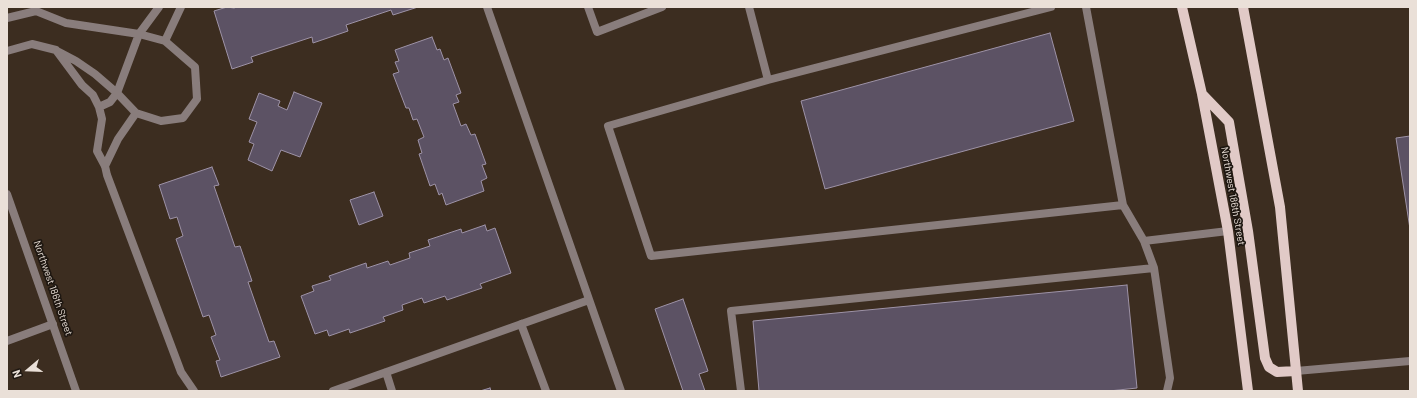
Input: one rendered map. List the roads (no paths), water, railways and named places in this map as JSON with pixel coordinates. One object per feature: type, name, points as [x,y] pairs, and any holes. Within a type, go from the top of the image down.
[{"type":"main road","name":"Northwest 186th Street","points":[[1182,7],[1202,94],[1228,231],[1248,391]]},
{"type":"main road","points":[[1243,7],[1280,207],[1298,391]]},
{"type":"main road","points":[[1202,94],[1229,122],[1248,231],[1265,358],[1270,367],[1277,372],[1296,371]]},
{"type":"street","points":[[99,107],[110,102],[116,93],[139,34],[158,7]]},
{"type":"street","points":[[165,41],[181,7]]},
{"type":"street","points":[[487,7],[621,391]]},
{"type":"street","points":[[588,7],[597,32],[662,7]]},
{"type":"street","points":[[749,7],[768,80]]},
{"type":"street","points":[[1050,7],[768,80],[608,126],[651,256],[1123,205]]},
{"type":"street","points":[[1086,7],[1123,205],[1144,241],[1154,268],[1170,378],[1167,391]]},
{"type":"street","points":[[7,18],[36,11],[66,23],[139,34],[165,41],[195,67],[197,98],[183,118],[162,121],[136,113],[116,93],[76,61],[56,50],[32,44],[7,51]]},
{"type":"street","points":[[56,50],[82,85],[93,95],[99,107],[102,119],[98,151],[105,166],[107,175],[181,372],[194,391]]},
{"type":"street","points":[[105,166],[118,139],[136,113]]},
{"type":"street","name":"Northwest 186th Street","points":[[7,194],[76,391]]},
{"type":"street","points":[[1144,241],[1228,231]]},
{"type":"street","points":[[741,391],[731,310],[1154,268]]},
{"type":"street","points":[[333,391],[349,388],[386,372],[589,300]]},
{"type":"street","points":[[7,341],[53,324]]},
{"type":"street","points":[[521,324],[546,391]]},
{"type":"street","points":[[1296,371],[1410,361]]},
{"type":"street","points":[[386,372],[392,391]]}]
